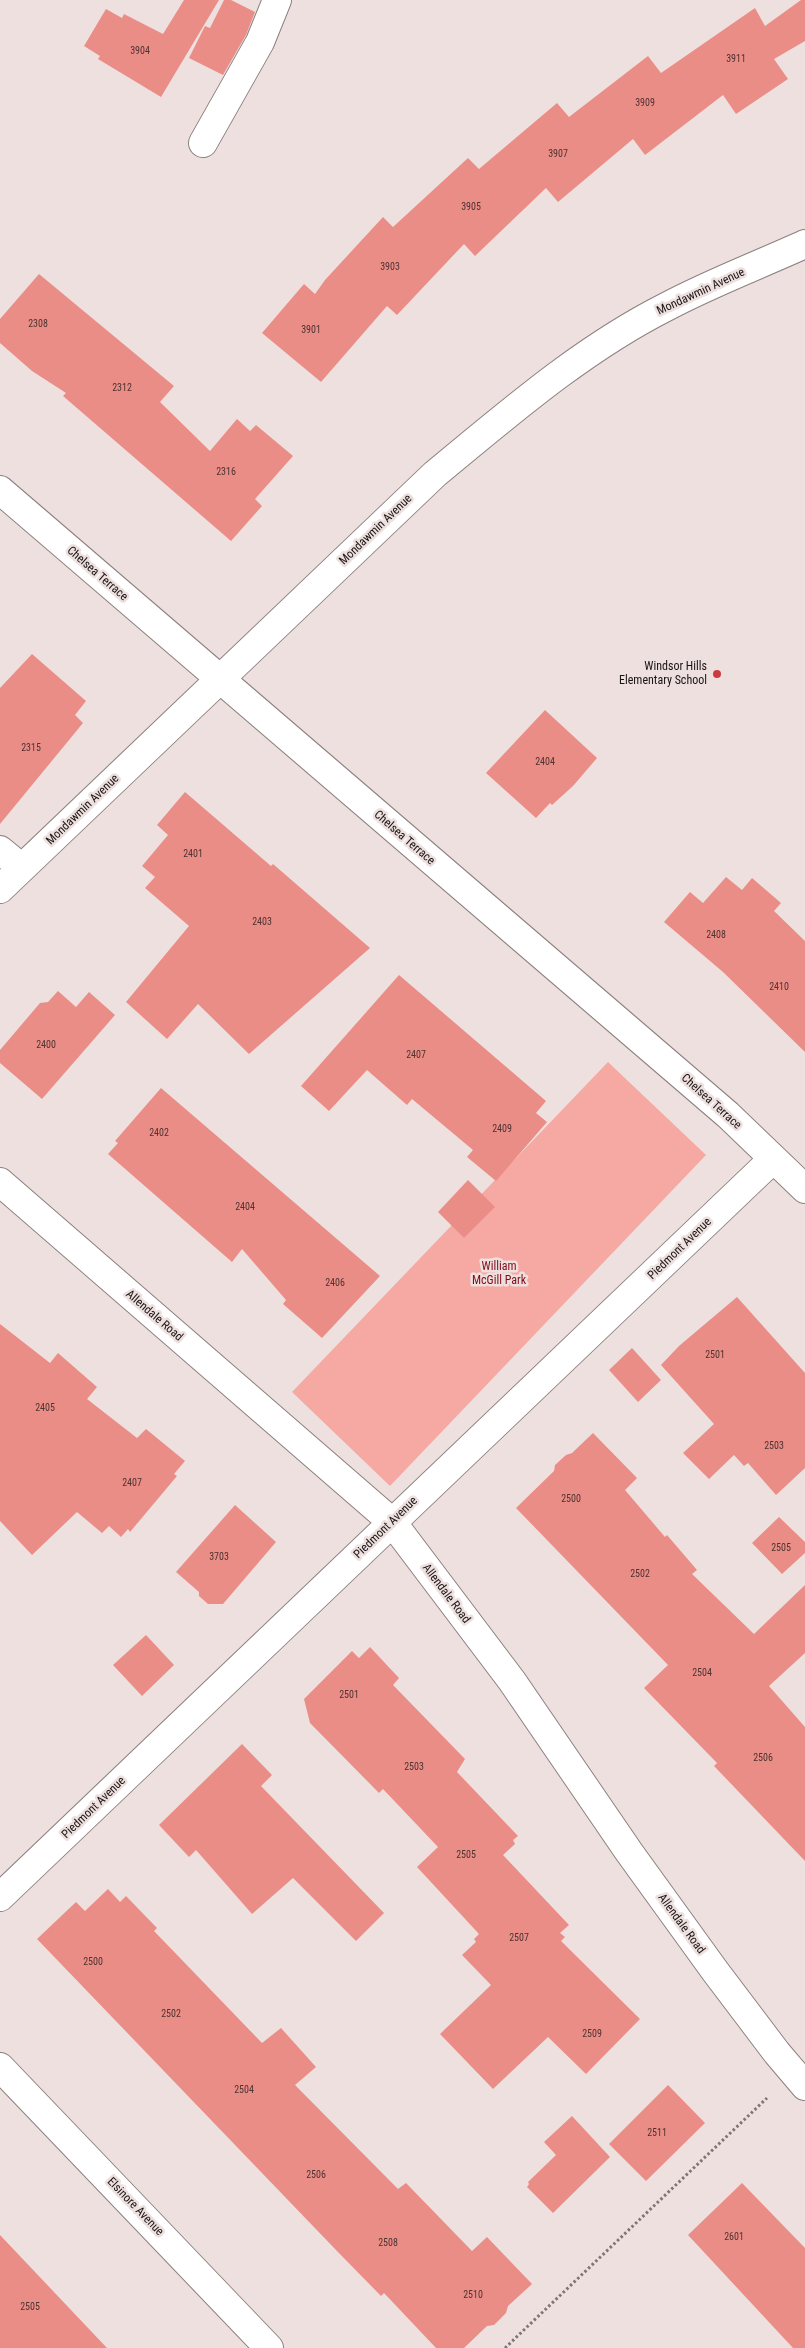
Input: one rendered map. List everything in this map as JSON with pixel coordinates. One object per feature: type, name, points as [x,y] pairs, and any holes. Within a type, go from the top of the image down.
[{"type":"street","points":[[204,142],[260,42],[277,0]]},
{"type":"street","name":"Mondawmin Avenue","points":[[0,889],[435,474],[511,411],[594,350],[666,307],[805,244]]},
{"type":"street","name":"Chelsea Terrace","points":[[0,490],[728,1115],[805,1189]]},
{"type":"street","points":[[0,850],[22,868]]},
{"type":"street","name":"Piedmont Avenue","points":[[0,1897],[773,1159]]},
{"type":"street","name":"Allendale Road","points":[[0,1182],[392,1522],[512,1681],[629,1852],[715,1970],[777,2053],[805,2086]]},
{"type":"street","name":"Elsinore Avenue","points":[[0,2067],[269,2348]]},
{"type":"path","points":[[505,2348],[767,2098]]},
{"type":"green space","name":"William McGill Park","points":[[608,1062],[706,1155],[390,1486],[292,1392]]},
{"type":"building","points":[[184,0],[219,0],[161,97],[98,59],[100,56],[84,46],[106,9],[122,18],[124,14],[163,34]]},
{"type":"building","points":[[224,0],[231,0],[255,12],[246,35],[223,75],[189,58],[205,26],[210,28]]},
{"type":"building","points":[[801,0],[805,0],[805,41],[774,59],[788,79],[736,114],[723,95],[645,155],[633,139],[558,202],[546,188],[475,256],[464,244],[397,315],[387,306],[321,382],[262,333],[304,284],[315,294],[325,280],[383,217],[393,227],[468,158],[479,169],[557,103],[569,117],[648,56],[661,73],[755,8],[765,26]]},
{"type":"building","points":[[39,274],[174,386],[160,402],[210,451],[237,419],[250,431],[256,425],[293,456],[255,499],[262,506],[231,541],[63,396],[66,393],[32,371],[0,343],[0,319]]},
{"type":"building","points":[[32,654],[86,701],[75,715],[83,723],[0,824],[0,688]]},
{"type":"building","points":[[545,710],[597,758],[573,786],[552,805],[550,803],[536,818],[486,773]]},
{"type":"building","points":[[185,792],[271,866],[273,864],[370,948],[249,1054],[198,1004],[167,1039],[126,1002],[189,926],[145,888],[155,877],[142,866],[168,835],[157,825]]},
{"type":"building","points":[[726,877],[742,890],[752,878],[781,903],[774,911],[805,941],[805,1052],[723,972],[664,922],[690,892],[703,903]]},
{"type":"building","points":[[399,975],[546,1101],[536,1113],[547,1122],[496,1181],[467,1157],[473,1150],[412,1099],[407,1105],[367,1070],[329,1111],[301,1086]]},
{"type":"building","points":[[58,991],[76,1007],[89,992],[115,1015],[42,1099],[0,1063],[0,1050],[40,1003],[48,1002]]},
{"type":"building","points":[[161,1088],[380,1276],[322,1338],[283,1304],[286,1300],[242,1249],[232,1262],[108,1154],[118,1143],[115,1141]]},
{"type":"building","points":[[468,1180],[495,1207],[464,1238],[438,1212]]},
{"type":"building","points":[[737,1297],[805,1373],[805,1468],[776,1495],[748,1463],[744,1466],[734,1455],[709,1479],[683,1453],[714,1424],[661,1365],[679,1346]]},
{"type":"building","points":[[0,1324],[50,1363],[58,1353],[97,1387],[87,1399],[137,1438],[146,1429],[185,1461],[174,1474],[177,1476],[130,1532],[128,1529],[121,1537],[109,1526],[102,1533],[77,1512],[32,1555],[0,1521]]},
{"type":"building","points":[[632,1348],[661,1380],[638,1402],[609,1370]]},
{"type":"building","points":[[593,1433],[637,1478],[625,1490],[665,1537],[667,1535],[697,1570],[692,1574],[754,1634],[805,1585],[805,1653],[769,1686],[805,1727],[805,1861],[714,1766],[717,1763],[644,1688],[668,1665],[516,1508],[554,1471],[555,1465],[566,1455],[572,1453]]},
{"type":"building","points":[[235,1505],[276,1542],[223,1604],[208,1604],[199,1596],[199,1592],[176,1572]]},
{"type":"building","points":[[779,1517],[805,1542],[805,1553],[782,1574],[752,1543]]},
{"type":"building","points":[[146,1635],[174,1665],[142,1696],[113,1665]]},
{"type":"building","points":[[370,1647],[399,1678],[393,1685],[465,1759],[457,1772],[518,1836],[513,1840],[515,1844],[503,1855],[569,1925],[560,1933],[565,1937],[561,1941],[640,2019],[586,2074],[548,2037],[493,2089],[440,2034],[491,1985],[462,1955],[476,1942],[474,1939],[479,1934],[417,1867],[438,1847],[383,1789],[379,1793],[310,1723],[304,1699],[352,1651],[359,1658]]},
{"type":"building","points":[[242,1744],[272,1775],[261,1786],[384,1913],[356,1941],[293,1878],[252,1914],[196,1850],[189,1857],[159,1825]]},
{"type":"building","points":[[108,1889],[120,1902],[126,1896],[157,1928],[154,1931],[262,2043],[281,2028],[316,2067],[295,2085],[398,2189],[406,2183],[472,2251],[487,2237],[532,2284],[508,2306],[506,2313],[494,2325],[487,2326],[464,2348],[436,2348],[384,2293],[381,2296],[336,2250],[37,1939],[76,1902],[85,1911]]},
{"type":"building","points":[[668,2085],[705,2123],[646,2181],[609,2144]]},
{"type":"building","points":[[572,2116],[610,2157],[553,2213],[527,2187],[528,2182],[556,2155],[544,2142]]},
{"type":"building","points":[[742,2183],[805,2248],[805,2348],[793,2348],[688,2235]]},
{"type":"building","points":[[0,2235],[107,2348],[0,2348]]},
{"type":"place","name":"Windsor Hills Elementary School","points":[[717,674]]}]
